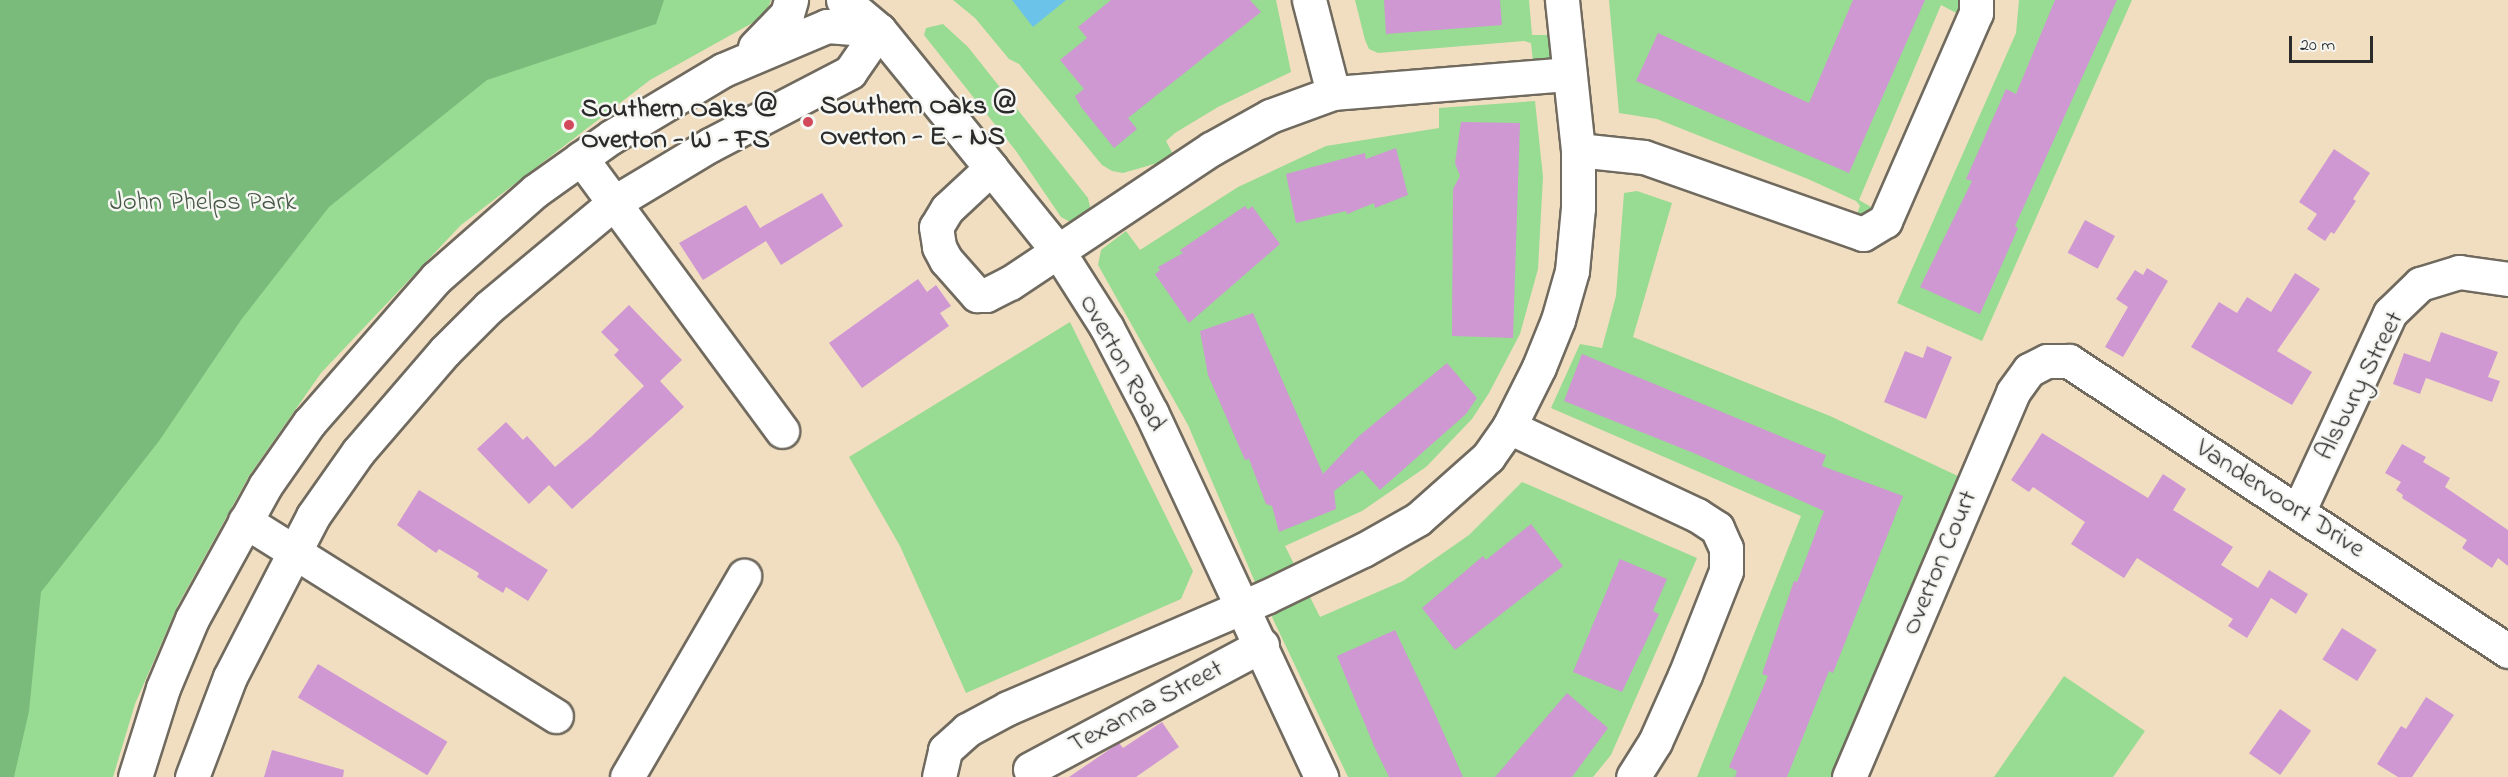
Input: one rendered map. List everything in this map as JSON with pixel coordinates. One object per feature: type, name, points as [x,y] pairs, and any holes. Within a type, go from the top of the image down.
[{"type":"street","points":[[135,777],[163,688],[192,619],[244,521],[309,423],[396,322],[484,233],[581,158],[723,70],[769,36],[787,14],[791,0]]},
{"type":"street","name":"Overton Road","points":[[843,0],[879,30],[1058,251],[1107,328],[1151,412],[1262,645],[1321,777]]},
{"type":"street","points":[[864,0],[879,30]]},
{"type":"street","points":[[1309,0],[1333,93]]},
{"type":"street","points":[[939,777],[945,750],[967,730],[1008,708],[1310,575],[1418,519],[1488,457],[1509,427],[1558,321],[1572,271],[1578,150],[1563,0]]},
{"type":"street","points":[[1578,150],[1644,157],[1863,234],[1885,221],[1976,13],[1976,0]]},
{"type":"street","points":[[723,70],[826,26],[879,30]]},
{"type":"street","points":[[192,777],[230,677],[294,552],[358,452],[445,351],[489,307],[615,202],[710,145],[850,72],[879,30]]},
{"type":"street","points":[[991,168],[947,209],[936,227],[939,247],[968,290],[986,296],[1211,149],[1270,116],[1333,93],[1569,74]]},
{"type":"street","points":[[581,158],[782,431]]},
{"type":"street","name":"Alsbury Street","points":[[2300,510],[2390,314],[2420,284],[2459,272],[2508,279]]},
{"type":"street","name":"Vandervoort Drive","points":[[2047,361],[2069,361],[2300,510],[2508,651]]},
{"type":"street","name":"Overton Court","points":[[1849,777],[2013,392],[2029,370],[2047,361]]},
{"type":"street","points":[[1509,427],[1697,515],[1716,528],[1726,548],[1726,571],[1685,675],[1655,742],[1633,777]]},
{"type":"street","points":[[244,521],[556,716]]},
{"type":"street","points":[[627,777],[744,576]]},
{"type":"street","name":"Texanna Street","points":[[1030,769],[1262,645]]},
{"type":"green space","name":"John Phelps Park","points":[[0,0],[771,0],[765,16],[650,80],[461,225],[321,373],[249,476],[178,605],[135,704],[113,777],[0,777]]},
{"type":"green space","name":"John Phelps Park","points":[[0,0],[664,0],[656,24],[487,80],[329,207],[241,320],[159,441],[41,592],[29,711],[14,777],[0,777]]},
{"type":"green space","points":[[953,0],[1276,0],[1291,72],[1218,107],[1175,133],[1166,141],[1175,158],[1123,173],[1112,171],[1102,165],[1019,64],[1009,59],[975,18]]},
{"type":"green space","points":[[1355,0],[1529,0],[1532,35],[1548,35],[1555,39],[1553,57],[1533,62],[1531,43],[1524,41],[1378,53],[1369,49],[1365,40]]},
{"type":"green space","points":[[1609,0],[1964,0],[1962,16],[1941,5],[1859,200],[1878,211],[1853,224],[1860,206],[1856,201],[1808,179],[1657,119],[1619,113]]},
{"type":"green space","points":[[2019,0],[2132,0],[1982,341],[1897,303],[2016,33]]},
{"type":"green space","points":[[943,24],[968,47],[1088,198],[1091,211],[1074,224],[1061,217],[1016,151],[924,35],[926,28]]},
{"type":"green space","points":[[1535,101],[1543,177],[1538,269],[1520,334],[1489,393],[1472,419],[1426,467],[1362,511],[1285,546],[1296,568],[1264,584],[1255,582],[1188,425],[1098,265],[1101,250],[1126,231],[1140,250],[1238,187],[1326,146],[1439,128],[1439,108]]},
{"type":"green space","points":[[1637,191],[1672,203],[1633,337],[1830,416],[1960,477],[1832,777],[1697,777],[1801,516],[1551,408],[1580,344],[1602,348],[1616,296],[1624,193]]},
{"type":"green space","points":[[1070,322],[1193,571],[1181,599],[966,693],[900,546],[849,457]]},
{"type":"green space","points":[[1522,482],[1697,558],[1611,755],[1593,777],[1348,777],[1272,617],[1276,611],[1309,595],[1320,617],[1403,581],[1469,535]]},
{"type":"green space","points":[[2064,676],[2145,731],[2113,777],[1994,777]]},
{"type":"water","points":[[1012,0],[1066,0],[1033,27]]},
{"type":"building","points":[[1111,0],[1250,0],[1261,12],[1128,118],[1137,129],[1114,148],[1081,107],[1075,96],[1084,89],[1060,60],[1087,38],[1078,27]]},
{"type":"building","points":[[1384,0],[1500,0],[1502,25],[1386,34]]},
{"type":"building","points":[[1853,0],[1925,0],[1849,173],[1636,81],[1658,33],[1809,103]]},
{"type":"building","points":[[2055,0],[2117,0],[2015,226],[2018,228],[1980,314],[1920,287],[1972,181],[1966,179],[2006,89],[2016,94]]},
{"type":"building","points":[[1461,122],[1520,123],[1513,338],[1452,336],[1453,189],[1460,176],[1455,163]]},
{"type":"building","points":[[1396,148],[1408,195],[1375,208],[1374,203],[1347,214],[1346,211],[1296,223],[1286,174],[1365,153],[1366,159]]},
{"type":"building","points":[[2334,149],[2370,173],[2353,199],[2356,201],[2334,234],[2331,232],[2325,241],[2307,229],[2317,214],[2299,202]]},
{"type":"building","points":[[822,193],[843,226],[781,265],[766,241],[703,280],[679,243],[746,205],[760,228]]},
{"type":"building","points":[[1245,206],[1248,210],[1252,206],[1280,244],[1189,323],[1155,274],[1160,270],[1158,267],[1183,253],[1180,250]]},
{"type":"building","points":[[2085,220],[2115,236],[2098,269],[2068,253]]},
{"type":"building","points":[[2147,268],[2168,281],[2123,357],[2105,347],[2128,307],[2116,299],[2135,270],[2143,275]]},
{"type":"building","points":[[2295,273],[2320,289],[2277,351],[2312,372],[2292,405],[2191,347],[2219,302],[2237,313],[2247,297],[2271,312]]},
{"type":"building","points":[[918,279],[927,292],[936,285],[951,306],[940,313],[949,326],[862,388],[829,343]]},
{"type":"building","points":[[629,305],[682,360],[660,381],[684,407],[572,509],[549,485],[529,504],[477,449],[506,422],[523,440],[527,436],[555,467],[591,437],[644,386],[614,355],[619,350],[601,332]]},
{"type":"building","points":[[1253,313],[1323,474],[1359,436],[1447,363],[1477,398],[1466,414],[1380,490],[1362,470],[1334,491],[1336,509],[1279,532],[1272,506],[1266,504],[1249,459],[1245,460],[1208,375],[1200,331]]},
{"type":"building","points":[[2441,332],[2498,352],[2488,377],[2500,381],[2492,402],[2426,378],[2420,394],[2393,384],[2404,353],[2430,362]]},
{"type":"building","points":[[1927,346],[1952,357],[1926,419],[1884,402],[1905,351],[1923,358]]},
{"type":"building","points":[[1582,354],[1826,455],[1822,466],[1903,496],[1833,673],[1829,671],[1787,777],[1735,777],[1737,771],[1729,767],[1768,676],[1762,674],[1794,581],[1797,582],[1824,511],[1696,454],[1564,401]]},
{"type":"building","points":[[2042,433],[2148,498],[2163,474],[2186,489],[2173,510],[2233,547],[2221,565],[2258,588],[2269,570],[2308,594],[2296,614],[2271,598],[2247,638],[2228,626],[2233,619],[2137,558],[2124,578],[2071,544],[2085,522],[2033,487],[2029,492],[2011,480]]},
{"type":"building","points":[[2402,444],[2426,457],[2423,462],[2450,478],[2445,487],[2508,530],[2508,566],[2498,558],[2492,568],[2462,548],[2467,540],[2402,498],[2403,495],[2396,490],[2401,482],[2385,473]]},
{"type":"building","points":[[419,490],[548,570],[528,601],[506,587],[503,593],[477,577],[479,573],[439,549],[436,553],[397,525]]},
{"type":"building","points":[[1531,524],[1563,566],[1455,650],[1422,608],[1483,556],[1486,560]]},
{"type":"building","points":[[1620,559],[1667,579],[1653,611],[1659,614],[1622,692],[1573,672]]},
{"type":"building","points":[[2342,628],[2377,650],[2357,681],[2322,659]]},
{"type":"building","points":[[1395,630],[1463,777],[1389,777],[1374,746],[1337,656]]},
{"type":"building","points":[[318,664],[447,742],[427,775],[298,697]]},
{"type":"building","points":[[1567,693],[1608,728],[1572,777],[1495,777]]},
{"type":"building","points":[[2426,697],[2454,715],[2412,777],[2398,777],[2377,764],[2401,726],[2406,729]]},
{"type":"building","points":[[2280,709],[2311,731],[2280,775],[2249,753]]},
{"type":"building","points":[[1162,722],[1179,747],[1136,777],[1069,777],[1119,743],[1123,748]]},
{"type":"building","points":[[272,750],[344,770],[343,777],[264,777]]},
{"type":"place","name":"Southern Oaks @ Overton - E - NS","points":[[808,122]]},
{"type":"place","name":"Southern Oaks @ Overton - W - FS","points":[[569,125]]}]
